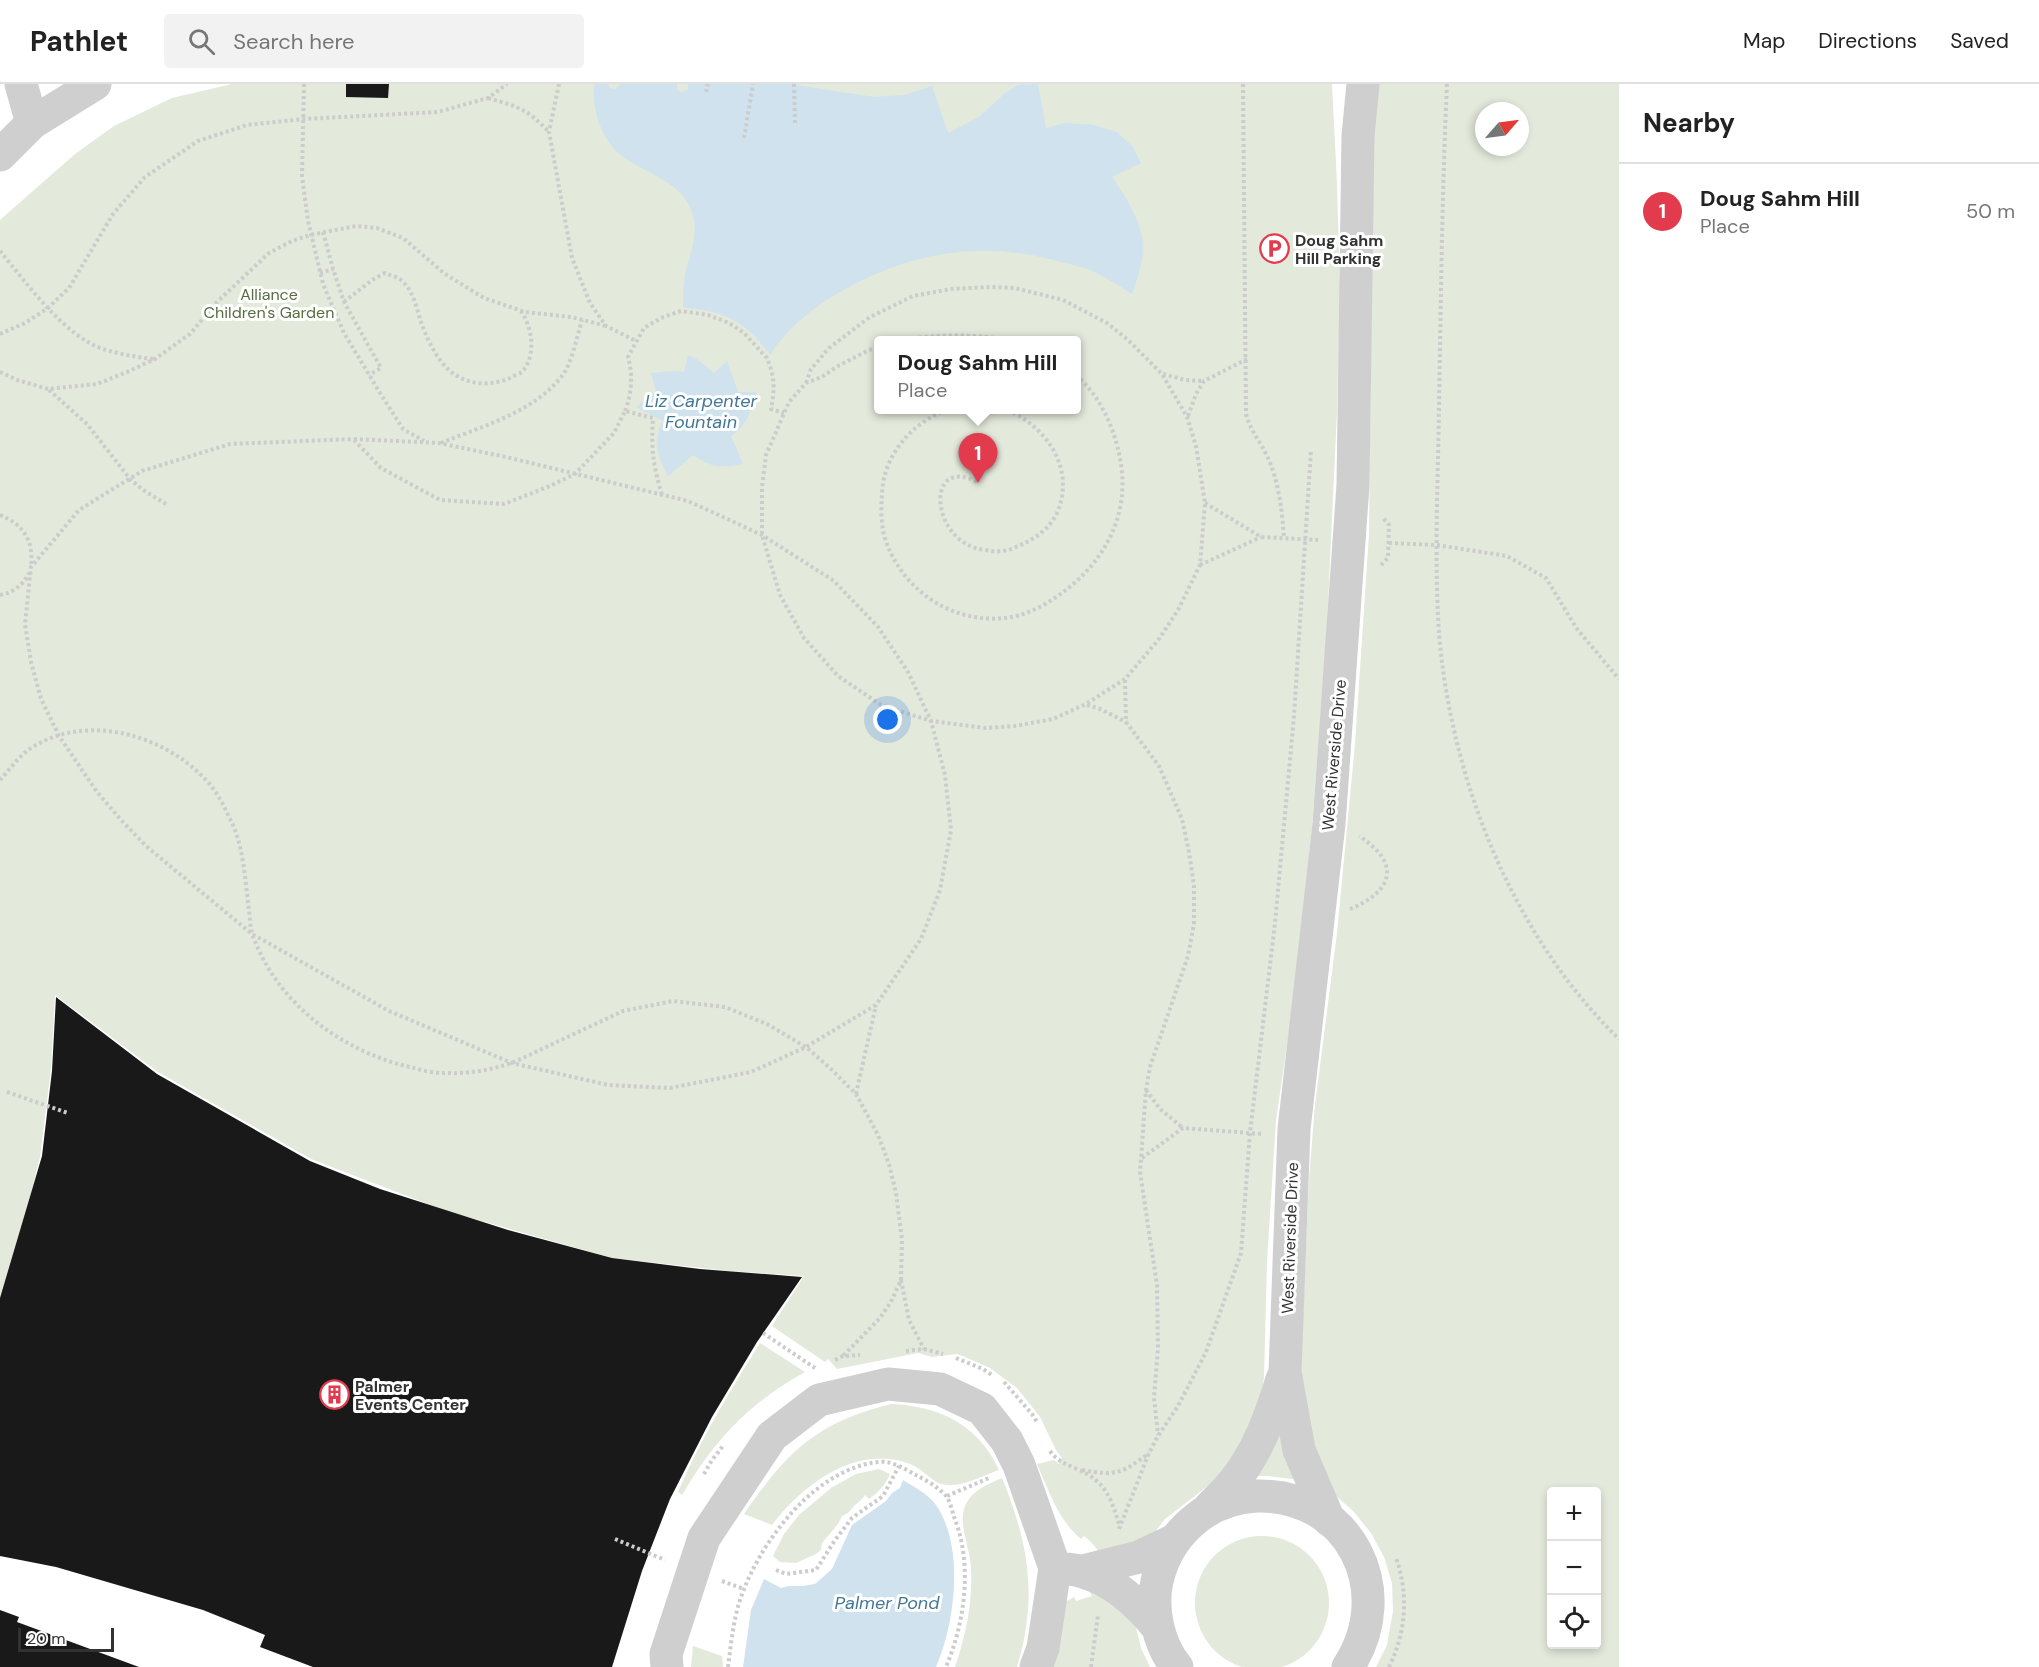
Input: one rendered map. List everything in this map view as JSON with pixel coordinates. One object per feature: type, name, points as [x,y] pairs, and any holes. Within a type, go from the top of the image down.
[{"type":"street","points":[[21,84],[32,123]]},
{"type":"street","points":[[0,155],[32,123],[95,84]]},
{"type":"street","name":"West Riverside Drive","points":[[1348,84],[1358,136]]},
{"type":"street","name":"West Riverside Drive","points":[[1329,1520],[1299,1450],[1285,1372],[1294,1130],[1329,824],[1351,541],[1358,136],[1363,84]]},
{"type":"street","name":"West Riverside Drive","points":[[1206,1511],[1233,1483],[1256,1446],[1271,1416],[1285,1372]]},
{"type":"street","points":[[667,1667],[666,1654],[704,1538],[772,1436],[819,1400],[888,1384],[940,1389],[982,1409],[1007,1441],[1018,1465],[1087,1571],[1141,1606],[1158,1628]]},
{"type":"street","points":[[1175,1666],[1158,1628],[1155,1608],[1156,1588],[1165,1556],[1175,1540],[1206,1511],[1247,1496],[1268,1496],[1290,1499],[1310,1507],[1329,1520],[1353,1546],[1362,1564],[1367,1582],[1368,1621],[1363,1638],[1348,1667]]},
{"type":"street","points":[[1036,1667],[1043,1648],[1087,1571],[1139,1557],[1175,1540]]},
{"type":"path","points":[[304,84],[302,176],[310,235],[323,284],[344,333],[403,429],[426,442]]},
{"type":"path","points":[[0,334],[26,323],[48,308],[69,288],[113,214],[145,177],[198,141],[247,125],[304,119],[438,112],[488,98],[507,84]]},
{"type":"path","points":[[559,84],[549,132],[572,258],[590,303],[606,326]]},
{"type":"path","points":[[706,92],[708,84]]},
{"type":"path","points":[[744,138],[753,84]]},
{"type":"path","points":[[794,84],[795,124]]},
{"type":"path","points":[[1243,84],[1246,414],[1250,428],[1267,457],[1277,488],[1284,538]]},
{"type":"path","points":[[1447,84],[1442,207],[1437,545],[1439,633],[1450,712],[1462,768],[1483,826],[1517,902],[1560,972],[1619,1040]]},
{"type":"path","points":[[488,98],[521,108],[549,132]]},
{"type":"path","points":[[0,372],[17,380],[48,389],[97,384],[155,359],[190,333],[218,301],[269,253],[310,235],[356,226],[377,228],[403,237],[445,274],[484,298],[521,310],[606,326],[636,341]]},
{"type":"path","points":[[323,232],[344,302],[381,368],[369,375]]},
{"type":"path","points":[[0,251],[48,308],[72,331],[101,348],[131,356],[155,359]]},
{"type":"path","points":[[320,273],[333,269]]},
{"type":"path","points":[[344,302],[385,273],[398,278],[407,287],[415,303],[437,357],[448,370],[462,379],[484,384],[504,380],[522,372],[531,353],[531,335],[527,320],[521,310]]},
{"type":"path","points":[[991,287],[1038,293],[1084,309],[1107,323],[1128,340],[1162,374],[1187,417],[1196,446],[1205,502],[1200,565],[1178,610],[1159,639],[1125,679],[1086,704],[1053,719],[1015,726],[986,728],[931,721],[881,705],[838,676],[804,638],[780,595],[762,535],[762,488],[766,455],[789,402],[806,382],[811,369],[829,348],[870,317],[913,296],[951,289],[991,287]]},
{"type":"path","points":[[354,439],[381,468],[440,500],[504,504],[550,486],[575,474],[614,433],[629,400],[633,375],[628,357],[636,341],[644,328],[661,318],[681,311],[708,315],[729,323],[744,333],[767,358],[775,387],[771,409],[784,413]]},
{"type":"path","points":[[439,443],[504,417],[537,400],[563,375],[576,343],[582,320]]},
{"type":"path","points":[[925,336],[956,336]]},
{"type":"path","points":[[806,382],[822,377],[836,367],[874,348]]},
{"type":"path","points":[[1187,417],[1204,381],[1247,358]]},
{"type":"path","points":[[1162,374],[1185,380],[1204,381]]},
{"type":"path","points":[[939,414],[921,423],[907,435],[895,450],[887,467],[882,487],[881,513],[884,534],[894,558],[908,579],[931,601],[967,615],[1005,618],[1055,599],[1089,571],[1112,535],[1120,512],[1123,492],[1122,471],[1113,431],[1100,405],[1081,380]]},
{"type":"path","points":[[48,389],[87,424],[130,479],[166,504]]},
{"type":"path","points":[[625,411],[653,418],[651,448],[653,468],[662,495]]},
{"type":"path","points":[[977,482],[966,476],[955,476],[946,482],[940,500],[941,511],[952,532],[966,546],[984,550],[1008,551],[1042,533],[1053,522],[1063,488],[1058,460],[1051,445],[1038,428],[1018,414]]},
{"type":"path","points":[[0,596],[16,589],[26,579],[31,567],[79,510],[142,471],[230,444],[354,439],[439,443],[688,501],[762,535],[834,581],[878,627],[908,672],[931,721],[945,775],[951,830],[940,890],[921,939],[876,1005],[856,1094]]},
{"type":"path","points":[[1091,1667],[1087,1571],[1120,1527],[1149,1453],[1178,1406],[1206,1352],[1240,1253],[1250,1133],[1275,923],[1292,739],[1311,450]]},
{"type":"path","points":[[1205,502],[1261,537]]},
{"type":"path","points":[[1375,512],[1389,525],[1388,558],[1379,568]]},
{"type":"path","points":[[0,515],[23,528],[30,540],[33,553],[25,624],[31,662],[41,699],[59,736],[97,792],[137,837],[252,934],[389,1011],[512,1063],[608,1085],[670,1088],[751,1072],[806,1047],[876,1005]]},
{"type":"path","points":[[1200,565],[1261,537],[1305,539]]},
{"type":"path","points":[[1389,543],[1437,545],[1507,556],[1546,578],[1577,628],[1619,679]]},
{"type":"path","points":[[1125,679],[1126,722]]},
{"type":"path","points":[[1086,704],[1126,722],[1160,766],[1182,819],[1194,886],[1194,924],[1188,956],[1150,1067],[1146,1090],[1140,1172],[1156,1285],[1158,1348],[1154,1398],[1158,1436]]},
{"type":"path","points":[[0,780],[27,751],[59,736],[90,730],[117,732],[146,739],[177,754],[206,779],[220,798],[233,824],[241,853],[252,934],[265,962],[282,988],[321,1025],[352,1047],[397,1065],[443,1074],[470,1073],[512,1063],[623,1011],[673,1001],[725,1007],[767,1024],[806,1047],[856,1094],[878,1135],[889,1164],[896,1194],[902,1240],[901,1280],[909,1320],[924,1349]]},
{"type":"path","points":[[1350,909],[1373,898],[1383,888],[1388,876],[1386,865],[1378,850],[1358,836]]},
{"type":"path","points":[[1146,1090],[1160,1109],[1183,1128],[1250,1133]]},
{"type":"path","points":[[7,1092],[68,1113]]},
{"type":"path","points":[[1142,1158],[1183,1128]]},
{"type":"path","points":[[843,1356],[880,1318],[891,1302],[901,1280]]},
{"type":"path","points":[[763,1333],[818,1370]]},
{"type":"path","points":[[1052,1453],[1063,1463],[1105,1474],[1131,1467],[1149,1453]]},
{"type":"path","points":[[728,1667],[739,1603],[744,1589],[763,1550],[778,1529],[794,1510],[827,1481],[854,1468],[880,1461],[899,1466],[926,1481],[946,1496],[958,1526],[964,1552],[964,1593],[955,1645],[946,1667]]},
{"type":"path","points":[[776,1570],[786,1574],[816,1570],[852,1518],[883,1496],[899,1466]]},
{"type":"path","points":[[1079,1469],[1107,1491],[1120,1527]]},
{"type":"path","points":[[946,1496],[990,1478]]},
{"type":"green space","name":"Alliance Children's Garden","points":[[232,84],[1332,84],[1340,289],[1327,626],[1312,828],[1290,1025],[1276,1120],[1267,1262],[1264,1377],[1260,1407],[1253,1425],[1222,1472],[1165,1519],[1151,1537],[1118,1553],[1141,1648],[1150,1667],[1052,1667],[1065,1602],[1074,1597],[1076,1601],[1092,1596],[1090,1592],[1093,1591],[1094,1596],[1107,1565],[1091,1542],[1084,1536],[1081,1539],[1066,1523],[1050,1495],[1037,1464],[1054,1460],[1059,1464],[1062,1458],[1040,1417],[1017,1388],[990,1368],[957,1354],[932,1357],[918,1353],[837,1369],[828,1359],[825,1362],[772,1326],[804,1276],[729,1271],[612,1258],[446,1211],[311,1159],[158,1072],[55,995],[51,1069],[40,1157],[7,1290],[0,1305],[0,220],[75,154],[114,126],[172,98]]},
{"type":"green space","points":[[1374,84],[1619,84],[1619,1667],[1376,1667],[1387,1645],[1393,1611],[1392,1583],[1384,1557],[1371,1533],[1353,1511],[1336,1496],[1299,1409],[1309,1179],[1315,1105],[1337,933],[1355,744],[1369,534]]},
{"type":"green space","points":[[760,1343],[805,1372],[766,1397],[734,1424],[707,1457],[682,1495],[678,1492],[696,1454]]},
{"type":"green space","points":[[891,1404],[925,1409],[955,1420],[980,1441],[999,1470],[970,1481],[948,1485],[941,1484],[910,1464],[890,1459],[870,1459],[832,1472],[815,1483],[784,1510],[772,1525],[744,1514],[774,1473],[805,1443],[842,1420]]},
{"type":"green space","points":[[1279,1415],[1299,1480],[1253,1476]]},
{"type":"green space","points":[[879,1469],[890,1474],[884,1485],[869,1499],[865,1495],[842,1516],[822,1543],[821,1550],[796,1563],[780,1562],[773,1556],[784,1534],[799,1515],[831,1488],[856,1474]]},
{"type":"green space","points":[[1002,1478],[1019,1526],[1028,1571],[1027,1618],[1017,1667],[955,1667],[965,1630],[971,1593],[971,1567],[963,1522],[964,1509],[974,1493]]},
{"type":"green space","points":[[1249,1537],[1275,1537],[1299,1547],[1310,1555],[1318,1566],[1328,1590],[1328,1616],[1318,1640],[1310,1651],[1299,1659],[1278,1668],[1246,1668],[1225,1659],[1214,1651],[1206,1640],[1196,1616],[1196,1590],[1206,1566],[1214,1555],[1225,1547]]},
{"type":"green space","points":[[693,1646],[722,1656],[723,1667],[691,1667]]},
{"type":"water","points":[[595,84],[608,84],[610,88],[615,89],[620,84],[677,84],[677,89],[681,92],[688,89],[688,84],[790,84],[874,97],[904,95],[932,86],[948,133],[979,117],[1005,93],[1018,85],[1038,84],[1046,128],[1065,123],[1093,125],[1117,132],[1133,147],[1141,163],[1112,177],[1132,210],[1142,238],[1142,259],[1132,294],[1088,269],[1074,265],[1007,252],[955,252],[903,264],[853,285],[829,299],[796,324],[770,355],[752,333],[733,320],[711,312],[683,307],[685,274],[695,230],[689,204],[673,186],[630,162],[610,143],[597,116],[594,97]]},
{"type":"water","name":"Liz Carpenter Fountain","points":[[688,355],[697,359],[714,373],[727,361],[738,392],[756,392],[748,417],[731,436],[743,464],[717,466],[693,455],[668,476],[661,462],[657,442],[663,421],[636,407],[656,391],[651,373],[684,372]]},
{"type":"water","name":"Palmer Pond","points":[[903,1480],[933,1501],[945,1522],[951,1542],[954,1563],[952,1607],[943,1649],[936,1667],[743,1667],[751,1610],[764,1579],[781,1588],[815,1584],[832,1569],[852,1525],[886,1501],[900,1488]]},
{"type":"building","points":[[346,84],[389,84],[388,98],[346,97]]},
{"type":"building","name":"Palmer Events Center","points":[[56,997],[157,1074],[310,1161],[380,1189],[508,1230],[612,1258],[700,1269],[802,1277],[757,1342],[712,1417],[670,1499],[642,1571],[612,1667],[313,1667],[260,1647],[265,1635],[203,1610],[56,1567],[0,1556],[0,1298],[42,1156],[52,1071]]},
{"type":"building","points":[[0,1610],[19,1617],[17,1622],[139,1667],[0,1667]]},
{"type":"place","name":"Doug Sahm Hill Parking","points":[[1274,249]]},
{"type":"place","name":"Doug Sahm Hill","points":[[978,483]]},
{"type":"place","name":"Palmer Events Center","points":[[334,1395]]}]
